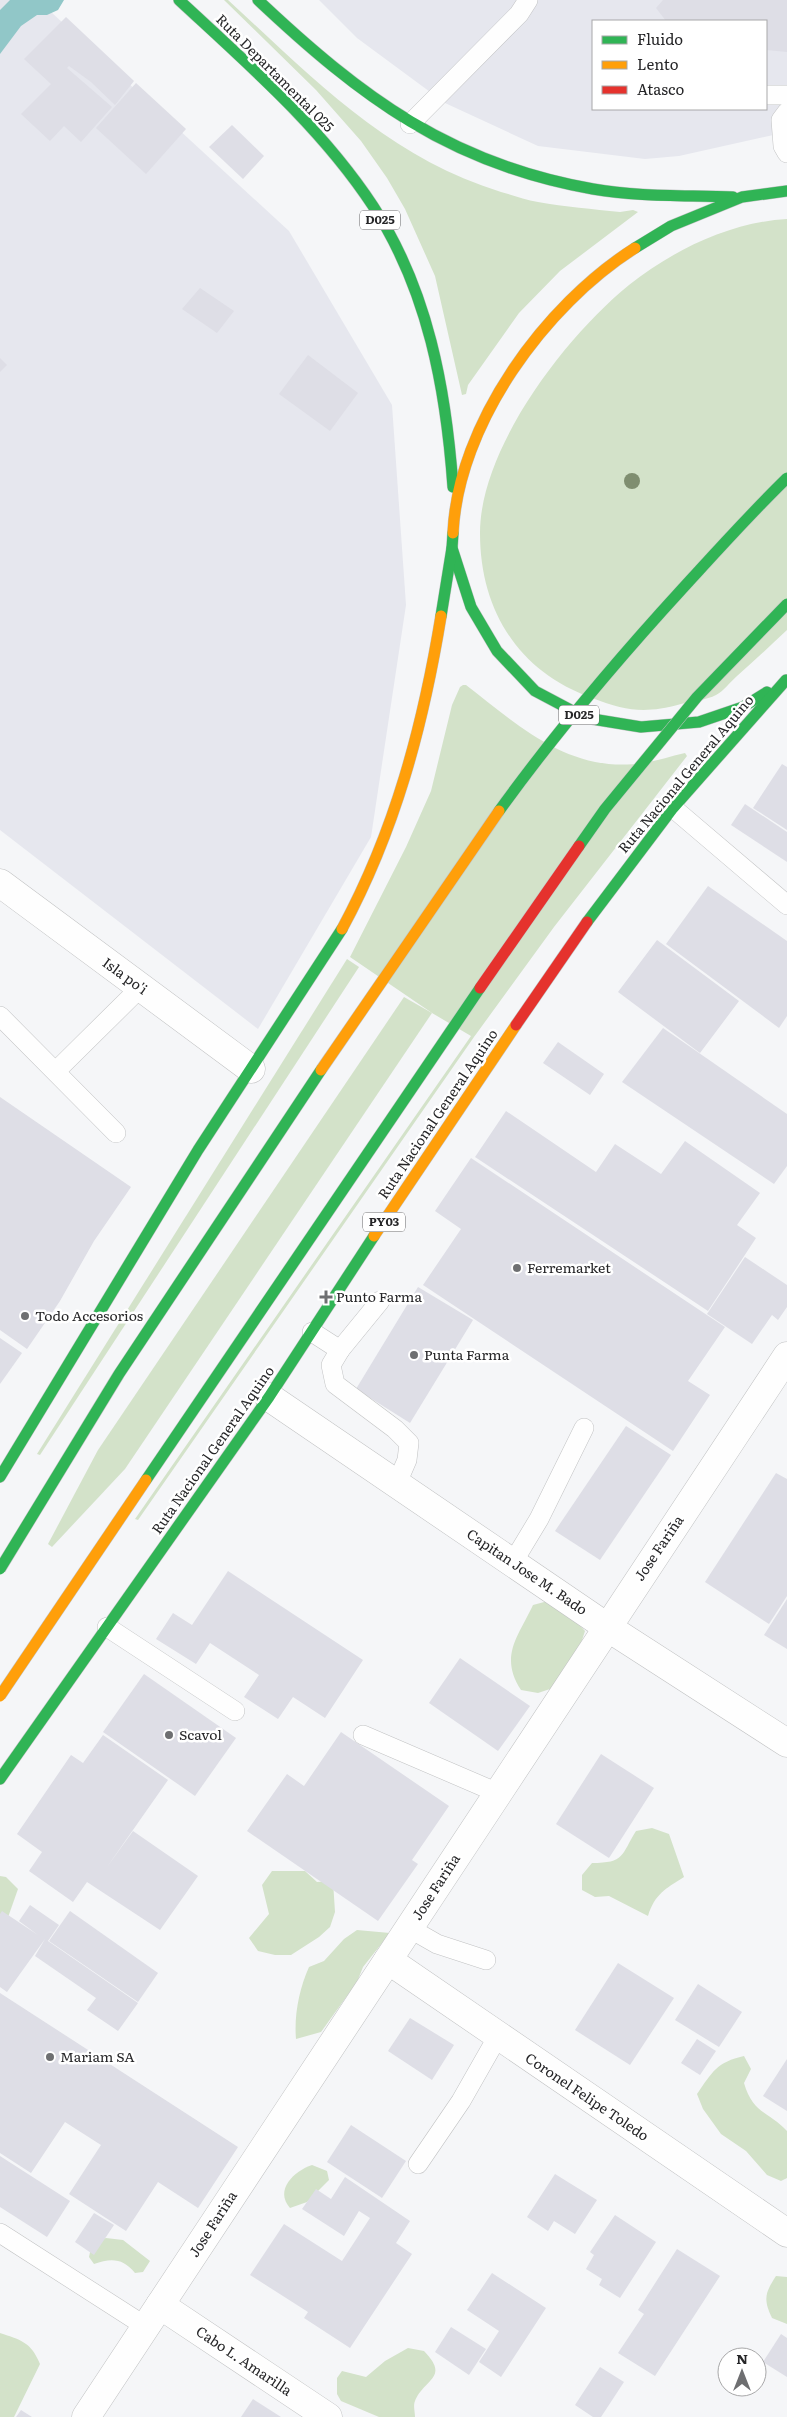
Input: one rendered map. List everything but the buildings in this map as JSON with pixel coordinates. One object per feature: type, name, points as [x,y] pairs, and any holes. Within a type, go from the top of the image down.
[{"type":"highway","name":"Ruta Departamental 025","points":[[179,0],[308,124],[350,174],[383,224],[407,271],[428,324],[441,374],[451,440],[454,506]]},
{"type":"highway","name":"D025","points":[[258,0],[360,90],[410,124],[467,153],[533,176],[595,189],[742,197],[787,191]]},
{"type":"highway","name":"D025","points":[[742,197],[671,226],[622,257],[578,293],[536,339],[497,396],[472,446],[454,506],[452,548],[470,607],[497,651],[535,691],[586,718],[641,727],[699,722],[743,707],[786,679]]},
{"type":"highway","points":[[0,1569],[119,1374],[292,1112],[465,858],[543,750],[630,646],[753,512],[787,478]]},
{"type":"highway","points":[[0,1477],[222,1112],[342,932],[373,869],[400,798],[420,732],[436,654],[452,548]]},
{"type":"highway","points":[[0,1696],[516,934],[605,809],[697,697],[787,604]]},
{"type":"highway","name":"Ruta Nacional General Aquino","points":[[0,1779],[269,1397],[525,1010],[601,901],[673,808],[786,679]]},
{"type":"street","name":"Isla po'i","points":[[0,883],[251,1069]]},
{"type":"street","name":"Jose Fariña","points":[[86,2417],[787,1356]]},
{"type":"street","name":"Capitan Jose M. Bado","points":[[269,1397],[607,1626],[787,1742]]},
{"type":"street","name":"Coronel Felipe Toledo","points":[[388,1960],[787,2233]]},
{"type":"street","name":"Cabo L. Amarilla","points":[[153,2316],[328,2417]]},
{"type":"lane","points":[[410,124],[519,14],[528,0]]},
{"type":"lane","points":[[767,95],[787,95]]},
{"type":"lane","points":[[787,112],[781,120],[783,146],[787,153]]},
{"type":"lane","points":[[673,808],[787,905]]},
{"type":"lane","points":[[56,1071],[141,988]]},
{"type":"lane","points":[[0,1016],[116,1133]]},
{"type":"lane","points":[[380,1301],[340,1350],[332,1365],[335,1384],[395,1429],[409,1443],[407,1460],[397,1483]]},
{"type":"lane","points":[[312,1332],[340,1350]]},
{"type":"lane","points":[[513,1562],[539,1519],[584,1428]]},
{"type":"lane","points":[[107,1627],[235,1711]]},
{"type":"lane","points":[[363,1736],[498,1793]]},
{"type":"lane","points":[[409,1928],[437,1944],[486,1960]]},
{"type":"lane","points":[[418,2164],[461,2101],[498,2036]]},
{"type":"lane","points":[[0,2234],[153,2316]]},
{"type":"shaded area","points":[[0,0],[38,0],[289,231],[392,405],[406,605],[371,837],[258,1029],[0,830]]},
{"type":"shaded area","points":[[319,0],[787,0],[787,132],[679,156],[645,159],[538,146],[445,103],[357,38]]},
{"type":"green space","points":[[224,0],[228,0],[290,58],[354,112],[422,158],[460,177],[528,200],[579,208],[620,212],[633,210],[638,212],[560,271],[519,313],[468,385],[466,394],[462,395],[435,276],[405,209],[387,178],[361,141],[316,90]]},
{"type":"green space","points":[[787,219],[787,630],[722,691],[712,697],[668,707],[636,710],[615,706],[566,687],[524,655],[496,613],[487,588],[482,561],[480,533],[484,500],[494,466],[510,431],[530,397],[554,364],[604,307],[629,285],[664,260],[704,240],[745,226]]},
{"type":"green space","points":[[466,685],[526,731],[547,744],[569,754],[592,761],[617,764],[643,763],[685,753],[687,756],[554,927],[474,1037],[138,1520],[135,1519],[471,1036],[432,1013],[350,957],[406,847],[431,791],[452,705],[460,687]]},
{"type":"green space","points":[[347,959],[359,967],[40,1455],[37,1454]]},
{"type":"green space","points":[[404,997],[432,1013],[125,1469],[52,1547],[48,1544],[98,1450]]},
{"type":"green space","points":[[548,1601],[573,1618],[585,1631],[568,1683],[538,1693],[521,1690],[511,1667],[513,1647],[533,1605]]},
{"type":"green space","points":[[652,1828],[669,1834],[684,1877],[657,1897],[648,1916],[609,1896],[595,1897],[582,1890],[582,1875],[592,1863],[603,1863],[616,1859],[624,1852],[636,1831]]},
{"type":"green space","points":[[272,1871],[305,1871],[317,1882],[333,1881],[335,1912],[330,1927],[319,1937],[291,1955],[275,1955],[258,1951],[249,1938],[269,1914],[262,1885]]},
{"type":"green space","points":[[0,1876],[6,1877],[18,1889],[6,1923],[0,1922]]},
{"type":"green space","points":[[357,1930],[390,1933],[363,1967],[357,1982],[321,2032],[296,2039],[298,2003],[302,1984],[309,1967],[324,1961],[344,1939]]},
{"type":"green space","points":[[744,2056],[751,2069],[744,2083],[752,2101],[787,2131],[787,2178],[781,2181],[767,2175],[746,2151],[721,2134],[703,2109],[697,2094],[716,2069],[727,2061]]},
{"type":"green space","points":[[312,2165],[327,2171],[329,2180],[307,2202],[290,2208],[284,2195],[288,2182],[293,2176]]},
{"type":"green space","points":[[106,2238],[123,2240],[150,2261],[143,2272],[135,2273],[126,2264],[111,2260],[94,2264],[89,2257],[92,2243]]},
{"type":"green space","points":[[776,2276],[787,2277],[787,2324],[772,2318],[767,2306],[766,2296]]},
{"type":"green space","points":[[0,2333],[29,2346],[40,2364],[14,2417],[0,2417]]},
{"type":"green space","points":[[408,2348],[424,2351],[435,2367],[433,2378],[419,2393],[415,2401],[415,2417],[379,2417],[341,2401],[337,2394],[337,2378],[342,2371],[366,2377],[385,2361]]},
{"type":"water","points":[[10,0],[64,0],[58,10],[47,15],[37,15],[21,26],[0,54],[0,10]]},
{"type":"traffic: fast","points":[[179,0],[257,72],[307,123],[353,177],[392,238],[421,306],[431,341],[445,414],[453,487]]},
{"type":"traffic: fast","points":[[258,0],[296,35],[372,96],[451,144],[495,163],[542,178],[610,192],[645,195],[733,197]]},
{"type":"traffic: fast","points":[[635,248],[671,226],[742,197],[787,191]]},
{"type":"traffic: fast","points":[[499,811],[565,724],[611,669],[721,546],[787,478]]},
{"type":"traffic: fast","points":[[453,533],[452,548],[471,607],[497,651],[535,691],[586,718],[641,727],[699,722],[743,707],[767,692]]},
{"type":"traffic: fast","points":[[441,616],[452,548]]},
{"type":"traffic: fast","points":[[579,846],[605,809],[697,697],[787,604]]},
{"type":"traffic: fast","points":[[587,922],[673,808],[786,680]]},
{"type":"traffic: fast","points":[[0,1477],[198,1150],[342,929]]},
{"type":"traffic: fast","points":[[146,1480],[480,988]]},
{"type":"traffic: fast","points":[[0,1569],[119,1374],[321,1070]]},
{"type":"traffic: fast","points":[[0,1779],[269,1397],[374,1236]]},
{"type":"traffic: slow","points":[[453,533],[459,492],[471,450],[489,410],[512,371],[539,334],[569,301],[602,272],[635,248]]},
{"type":"traffic: slow","points":[[342,929],[361,892],[377,854],[405,777],[425,698],[441,616]]},
{"type":"traffic: slow","points":[[321,1070],[499,811]]},
{"type":"traffic: slow","points":[[374,1236],[516,1025]]},
{"type":"traffic: slow","points":[[0,1696],[146,1480]]},
{"type":"traffic: jam","points":[[480,988],[579,846]]},
{"type":"traffic: jam","points":[[516,1025],[587,922]]},
{"type":"place","name":"Ferremarket","points":[[517,1268]]},
{"type":"place","name":"Punto Farma","points":[[326,1297]]},
{"type":"place","name":"Todo Accesorios","points":[[25,1316]]},
{"type":"place","name":"Punta Farma","points":[[414,1355]]},
{"type":"place","name":"Scavol","points":[[169,1735]]},
{"type":"place","name":"Mariam SA","points":[[50,2057]]}]
